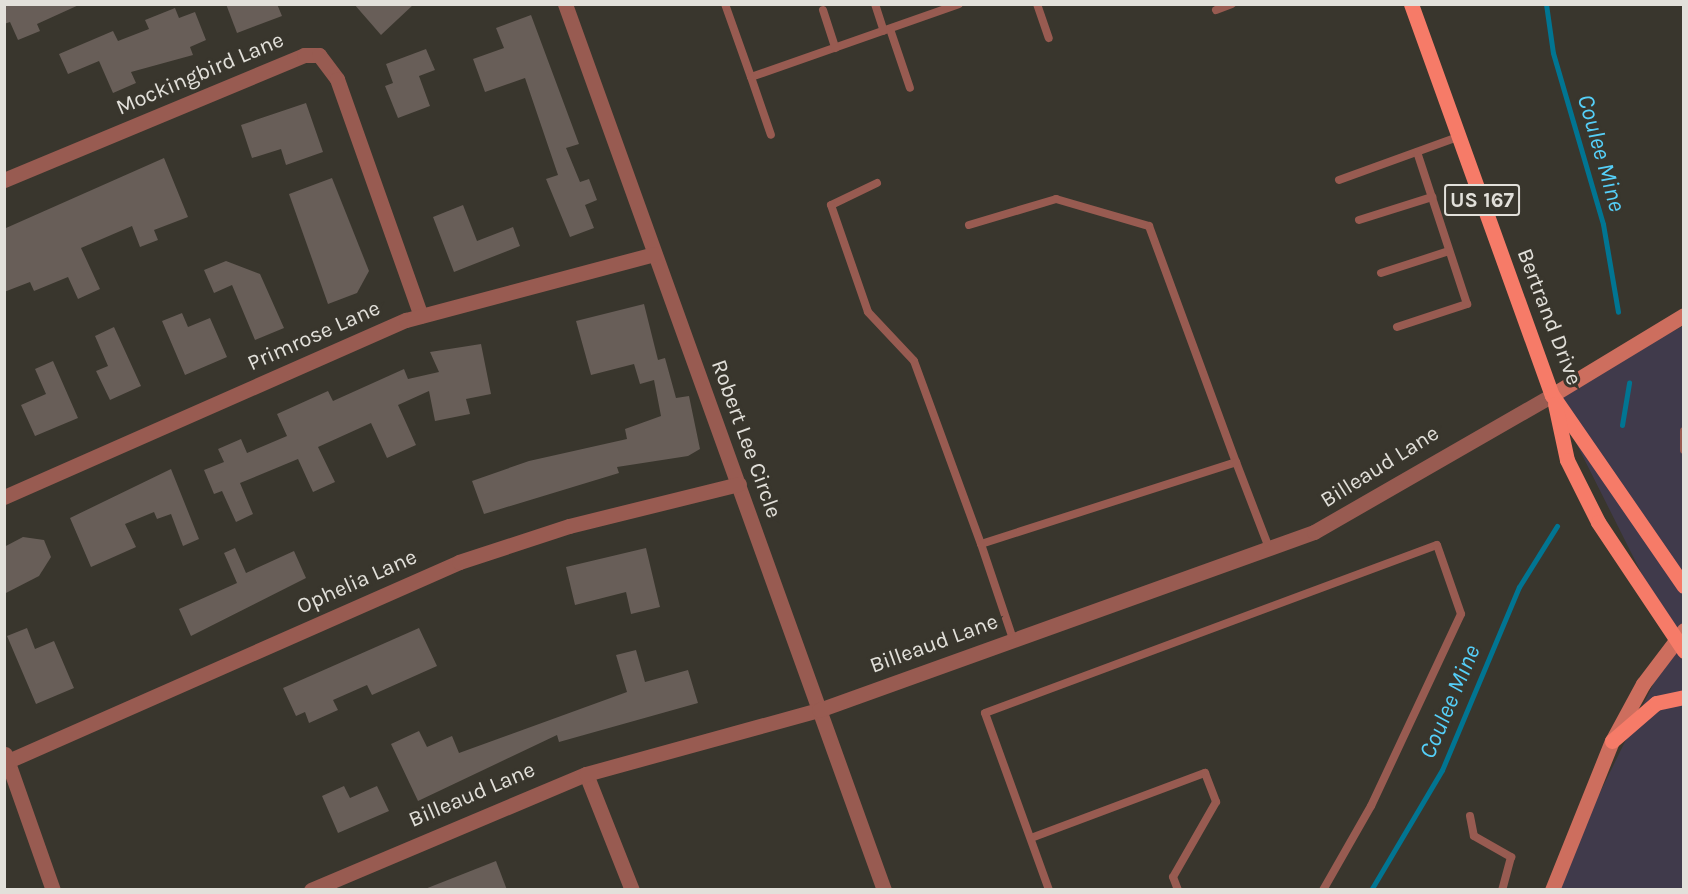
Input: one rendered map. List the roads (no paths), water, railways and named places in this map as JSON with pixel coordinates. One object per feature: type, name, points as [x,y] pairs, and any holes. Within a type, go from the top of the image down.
[{"type":"main road","name":"Bertrand Drive","points":[[1411,4],[1552,395],[1676,565],[1683,586]]},
{"type":"main road","points":[[1552,395],[1682,319]]},
{"type":"main road","name":"US 167","points":[[1552,395],[1568,460],[1598,522],[1681,640]]},
{"type":"main road","points":[[1552,890],[1557,872],[1612,741],[1681,640]]},
{"type":"main road","points":[[1612,741],[1656,703],[1683,697]]},
{"type":"street","name":"Robert Lee Circle","points":[[565,4],[884,890]]},
{"type":"street","name":"Mockingbird Lane","points":[[4,180],[304,55],[320,55],[337,79],[421,316]]},
{"type":"street","name":"Primrose Lane","points":[[4,497],[421,316],[654,254]]},
{"type":"street","name":"Billeaud Lane","points":[[311,890],[586,774],[819,710],[1269,548],[1348,517],[1465,441],[1552,395]]},
{"type":"street","name":"Ophelia Lane","points":[[6,757],[459,561],[569,526],[739,484]]},
{"type":"street","points":[[6,757],[53,890]]},
{"type":"street","points":[[586,774],[632,890]]},
{"type":"lane","points":[[725,4],[771,135]]},
{"type":"lane","points":[[875,4],[910,88]]},
{"type":"lane","points":[[751,77],[959,4]]},
{"type":"lane","points":[[1037,4],[1049,38]]},
{"type":"lane","points":[[1216,10],[1232,4]]},
{"type":"lane","points":[[823,10],[835,48]]},
{"type":"lane","points":[[1339,180],[1458,136]]},
{"type":"lane","points":[[1397,327],[1467,304],[1417,152]]},
{"type":"lane","points":[[877,183],[831,205],[868,312],[914,361],[1013,639]]},
{"type":"lane","points":[[1359,220],[1432,197]]},
{"type":"lane","points":[[969,225],[1056,199],[1149,226],[1269,548]]},
{"type":"lane","points":[[1381,273],[1449,251]]},
{"type":"lane","points":[[1683,431],[1683,450]]},
{"type":"lane","points":[[981,544],[1236,462]]},
{"type":"lane","points":[[1049,890],[985,712],[1437,545],[1461,614],[1371,806],[1323,890]]},
{"type":"lane","points":[[1031,838],[1205,773],[1216,802],[1173,877],[1178,890]]},
{"type":"lane","points":[[1470,816],[1474,836],[1511,857],[1502,890]]},
{"type":"waterway","name":"Coulee Mine","points":[[1546,4],[1553,53],[1603,224],[1618,312]]},
{"type":"waterway","name":"Coulee Mine","points":[[1622,425],[1629,383]]},
{"type":"waterway","name":"Coulee Mine","points":[[1371,890],[1442,770],[1519,587],[1557,526]]}]
